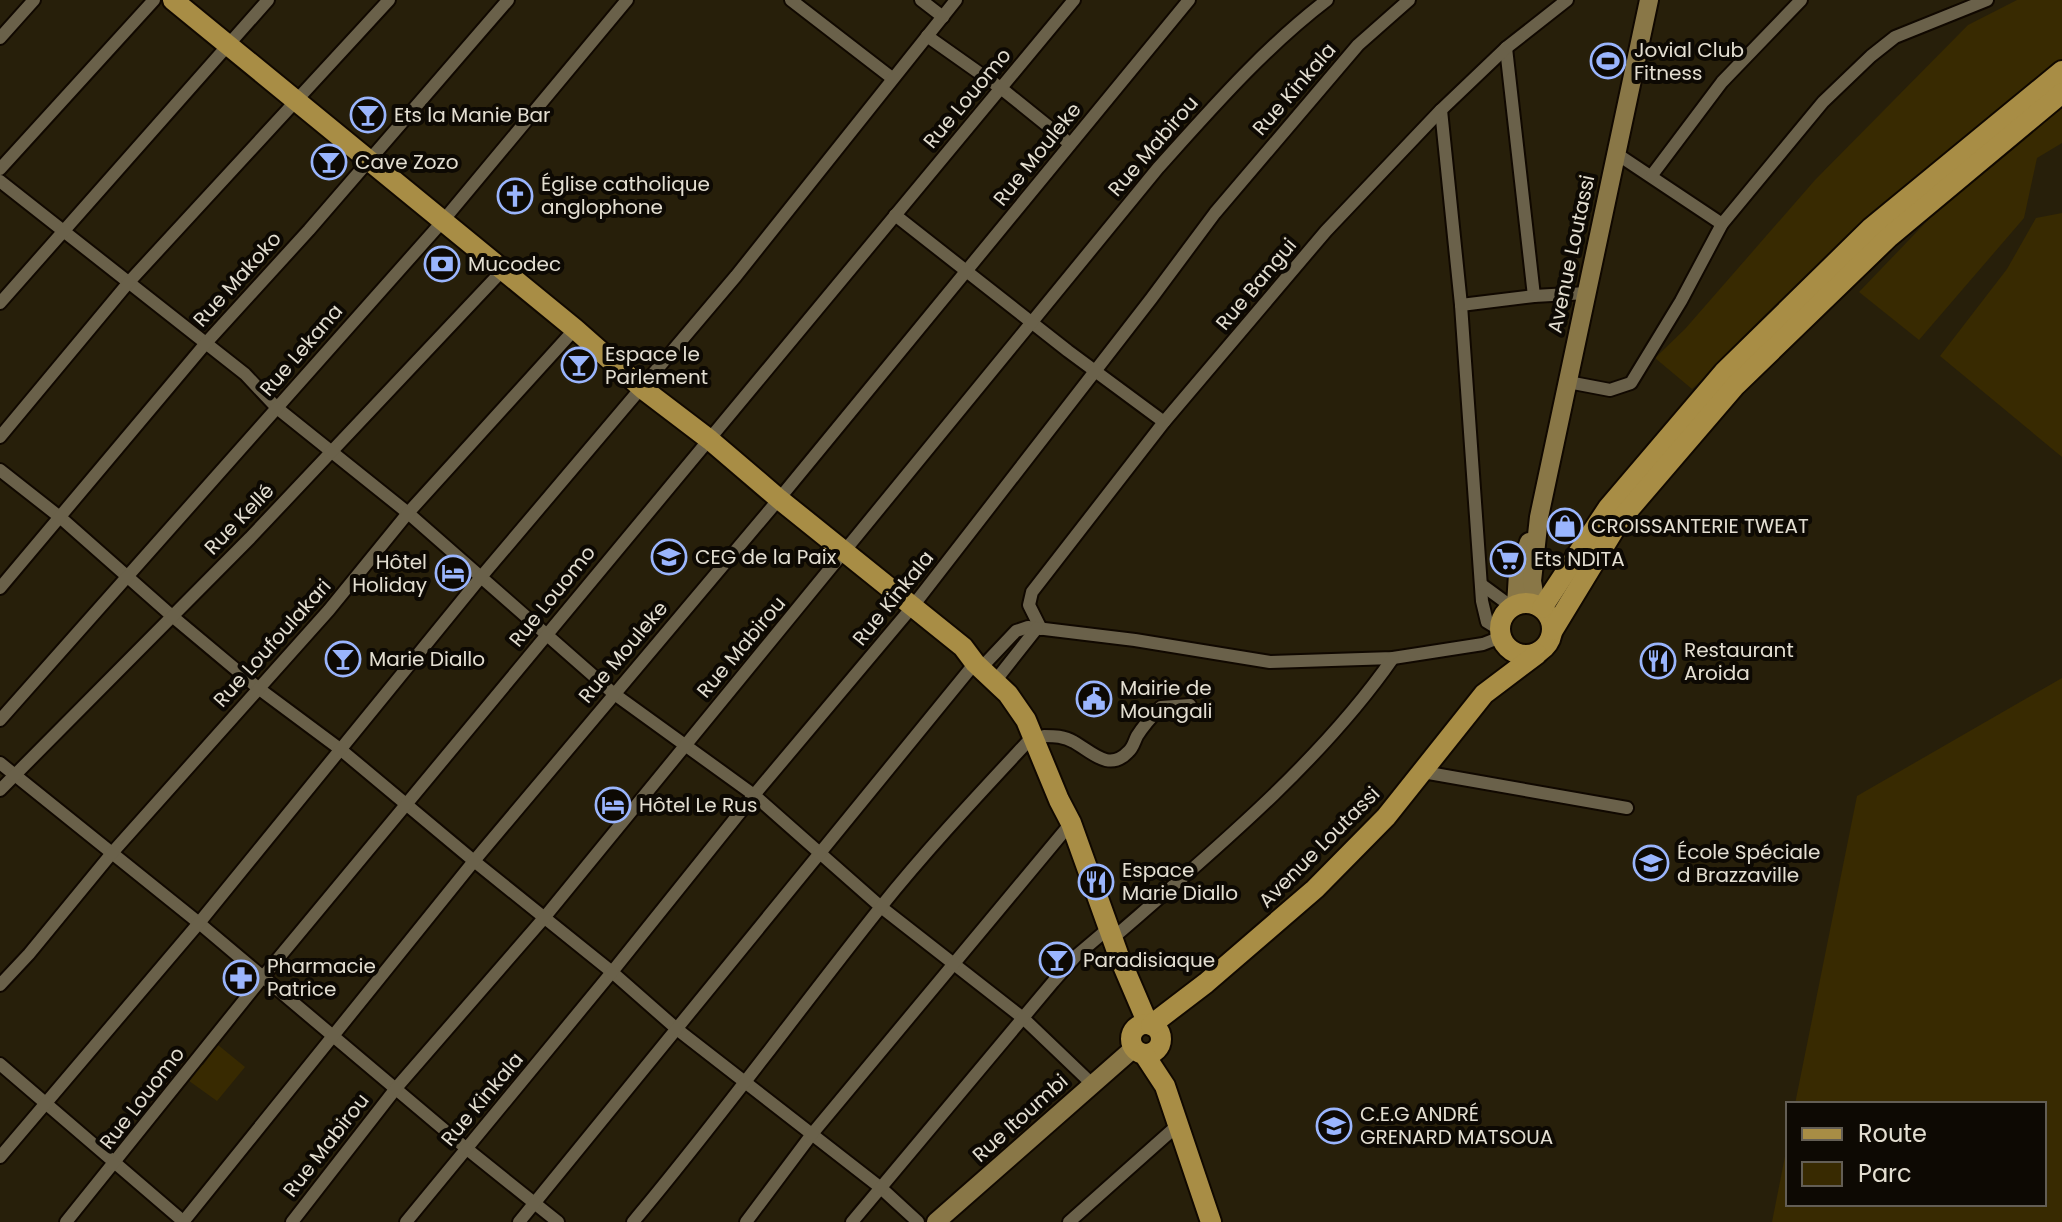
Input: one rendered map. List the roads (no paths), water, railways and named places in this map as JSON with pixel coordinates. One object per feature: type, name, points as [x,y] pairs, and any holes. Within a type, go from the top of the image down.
[{"type":"main road","points":[[173,0],[575,329],[643,389],[1024,695],[1038,736],[1066,797],[1068,816],[1179,1124],[1205,1218]]},
{"type":"main road","name":"Avenue Loutassi","points":[[1527,606],[1539,517],[1649,0]]},
{"type":"main road","points":[[2062,71],[1871,228],[1724,372],[1527,606],[1503,617],[1502,638],[1520,655],[1537,654],[1549,644],[1553,630],[1620,520],[1735,386],[1889,237],[2062,93]]},
{"type":"main road","points":[[1527,606],[1552,621],[1553,630]]},
{"type":"main road","name":"Avenue Loutassi","points":[[1484,694],[1502,638]]},
{"type":"main road","name":"Avenue Loutassi","points":[[1147,1038],[1336,869],[1386,817],[1484,694],[1537,654]]},
{"type":"main road","name":"Rue Itoumbi","points":[[936,1222],[1091,1083],[1147,1038]]},
{"type":"street","points":[[0,38],[34,0]]},
{"type":"street","points":[[0,169],[154,0]]},
{"type":"street","points":[[0,303],[268,0]]},
{"type":"street","points":[[0,437],[129,282],[389,0]]},
{"type":"street","name":"Rue Makoko","points":[[0,588],[206,343],[370,161],[508,0]]},
{"type":"street","name":"Rue Lekana","points":[[0,720],[442,222],[627,0]]},
{"type":"street","points":[[791,0],[892,78]]},
{"type":"street","points":[[921,0],[943,17]]},
{"type":"street","points":[[0,1157],[199,923],[481,577],[643,389],[956,0]]},
{"type":"street","name":"Rue Louomo","points":[[66,1222],[262,978],[1074,0]]},
{"type":"street","name":"Rue Mouleke","points":[[184,1222],[474,861],[779,499],[1189,0]]},
{"type":"street","name":"Rue Mabirou","points":[[292,1222],[397,1087],[544,918],[1158,168],[1234,84],[1327,0]]},
{"type":"street","name":"Rue Kinkala","points":[[406,1222],[754,795],[913,606],[1215,213],[1358,45],[1409,0]]},
{"type":"street","name":"Rue Bangui","points":[[1039,628],[1029,605],[1032,592],[1164,422],[1326,231],[1441,110],[1506,48],[1567,0]]},
{"type":"street","points":[[1652,175],[1722,82],[1801,0]]},
{"type":"street","points":[[1568,382],[1610,390],[1631,383],[1681,301],[1722,224],[1823,102],[1871,56],[1903,33],[1987,0]]},
{"type":"street","points":[[927,36],[1002,89],[1069,143]]},
{"type":"street","points":[[1506,48],[1534,296]]},
{"type":"street","points":[[519,1222],[819,853],[1016,631],[1028,627],[1039,628],[1270,662],[1393,658],[1483,644],[1502,638],[1487,622],[1482,601],[1461,305],[1441,110]]},
{"type":"street","points":[[1617,154],[1722,224]]},
{"type":"street","points":[[0,181],[245,374],[277,408],[408,513],[613,693],[754,795],[881,907],[1023,1018],[1091,1083]]},
{"type":"street","points":[[895,215],[1164,422]]},
{"type":"street","name":"Rue Kellé","points":[[0,790],[332,453],[502,271]]},
{"type":"street","points":[[1461,305],[1587,293]]},
{"type":"street","name":"Rue Loufoulakari","points":[[0,985],[112,853],[329,610],[408,513],[575,329]]},
{"type":"street","points":[[0,470],[61,518],[258,688],[340,749],[612,972],[678,1030],[881,1188],[918,1222]]},
{"type":"street","points":[[1482,585],[1527,606]]},
{"type":"street","points":[[984,665],[1039,628]]},
{"type":"street","points":[[852,1222],[1076,956],[1111,933],[1269,798],[1358,705],[1393,658]]},
{"type":"street","points":[[633,1222],[881,907],[966,808],[1038,736],[1059,736],[1111,762],[1131,750],[1149,719],[1161,707],[1190,705]]},
{"type":"street","points":[[0,763],[199,923],[558,1222]]},
{"type":"street","points":[[1423,772],[1627,808]]},
{"type":"street","points":[[746,1222],[812,1134],[955,965],[1068,816]]},
{"type":"street","points":[[0,1064],[184,1222]]},
{"type":"street","points":[[1069,1222],[1179,1124]]},
{"type":"place","name":"Jovial Club Fitness","points":[[1608,61]]},
{"type":"place","name":"Ets la Manie Bar","points":[[368,115]]},
{"type":"place","name":"Cave Zozo","points":[[329,162]]},
{"type":"place","name":"Église catholique anglophone","points":[[515,196]]},
{"type":"place","name":"Mucodec","points":[[442,264]]},
{"type":"place","name":"Espace le Parlement","points":[[579,365]]},
{"type":"place","name":"CROISSANTERIE TWEAT","points":[[1565,526]]},
{"type":"place","name":"CEG de la Paix","points":[[669,557]]},
{"type":"place","name":"Ets NDITA","points":[[1508,559]]},
{"type":"place","name":"Hôtel Holiday","points":[[453,573]]},
{"type":"place","name":"Marie Diallo","points":[[343,659]]},
{"type":"place","name":"Restaurant Aroida","points":[[1658,661]]},
{"type":"place","name":"Mairie de Moungali","points":[[1094,699]]},
{"type":"place","name":"Hôtel Le Rus","points":[[613,805]]},
{"type":"place","name":"École Spéciale d Brazzaville","points":[[1651,863]]},
{"type":"place","name":"Espace Marie Diallo","points":[[1096,882]]},
{"type":"place","name":"Paradisiaque","points":[[1057,960]]},
{"type":"place","name":"Pharmacie Patrice","points":[[241,978]]},
{"type":"place","name":"C.E.G ANDRÉ GRENARD MATSOUA","points":[[1334,1126]]}]
